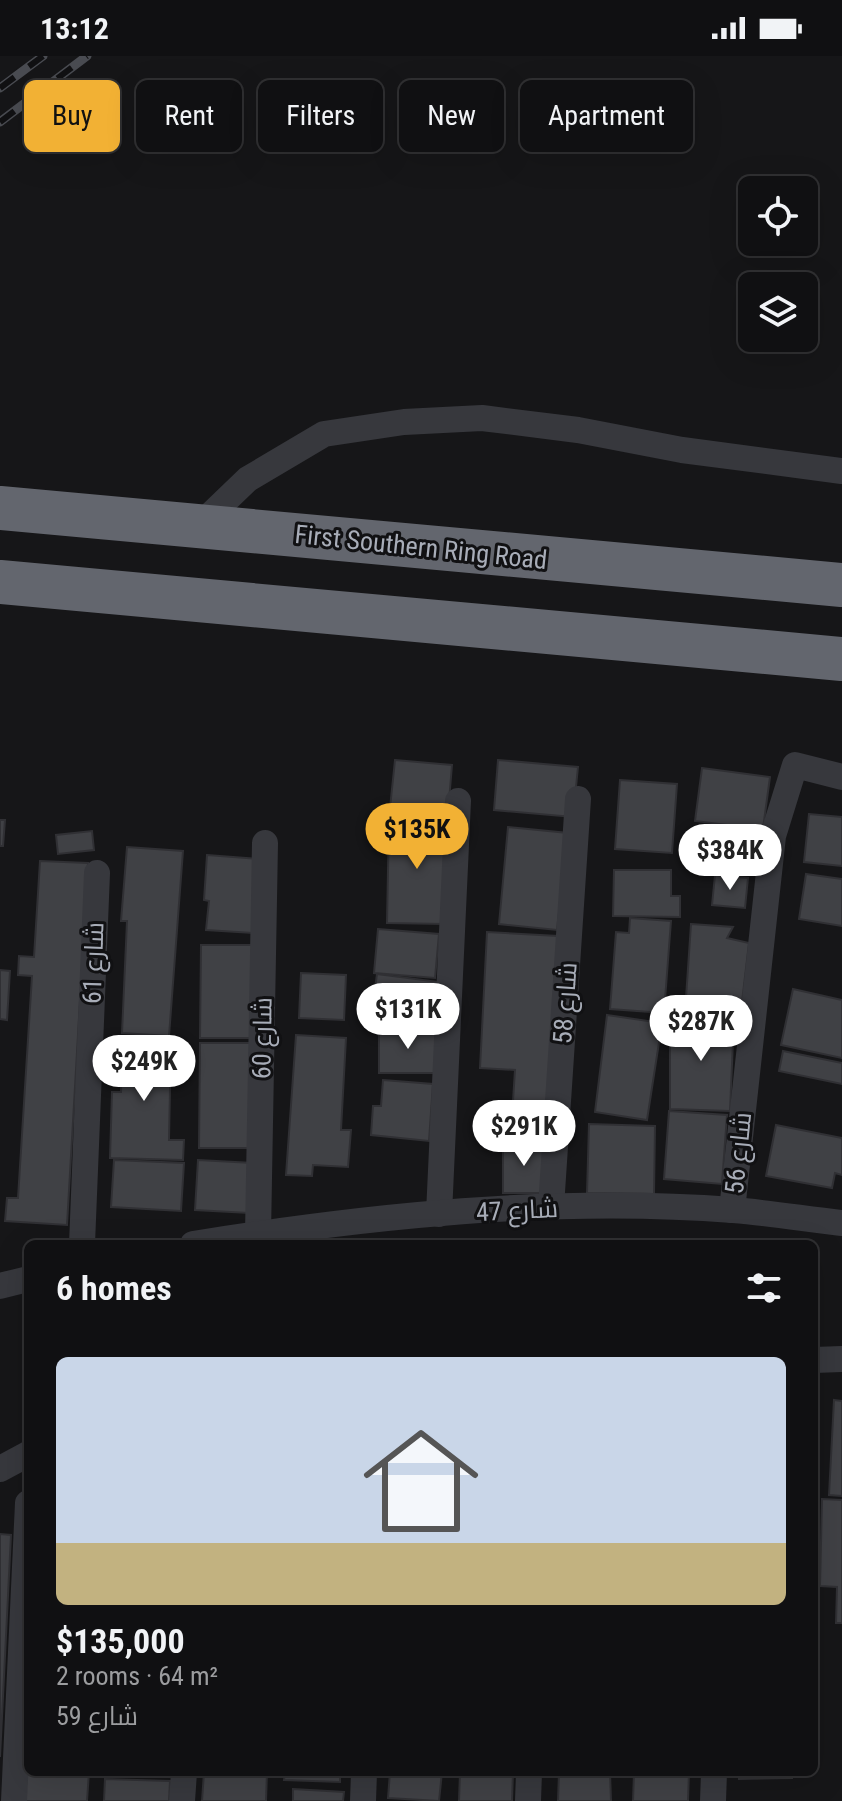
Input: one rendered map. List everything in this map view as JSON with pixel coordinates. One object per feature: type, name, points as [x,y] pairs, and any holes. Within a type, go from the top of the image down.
[{"type":"highway","name":"First Southern Ring Road","points":[[0,508],[552,561],[842,585]]},
{"type":"highway","points":[[0,582],[842,659]]},
{"type":"street","points":[[200,525],[248,479],[324,434],[404,422],[482,418],[578,430],[682,450],[842,471]]},
{"type":"street","name":"شارع 56","points":[[732,1210],[773,836],[795,765],[842,777]]},
{"type":"street","name":"شارع 58","points":[[551,1207],[578,799]]},
{"type":"street","points":[[439,1214],[458,801]]},
{"type":"street","name":"شارع 60","points":[[258,1234],[265,843]]},
{"type":"street","name":"شارع 61","points":[[82,1240],[97,873]]},
{"type":"street","name":"شارع 47","points":[[219,1240],[439,1214],[551,1207],[732,1210],[842,1223]]},
{"type":"street","points":[[0,1286],[24,1280]]},
{"type":"street","points":[[818,1360],[842,1359]]},
{"type":"street","points":[[0,1469],[24,1456]]},
{"type":"street","points":[[14,1801],[24,1588]]},
{"type":"street","points":[[182,1801],[184,1776]]},
{"type":"street","points":[[363,1801],[364,1776]]},
{"type":"street","points":[[528,1801],[529,1776]]},
{"type":"street","points":[[713,1801],[714,1776]]},
{"type":"building","points":[[395,760],[452,765],[448,813],[390,808]]},
{"type":"building","points":[[498,760],[578,767],[573,817],[494,810]]},
{"type":"building","points":[[702,768],[770,777],[759,858],[732,855],[736,826],[695,821]]},
{"type":"building","points":[[620,780],[677,784],[672,853],[615,849]]},
{"type":"building","points":[[809,814],[842,817],[842,866],[804,862]]},
{"type":"building","points":[[389,818],[447,819],[445,924],[387,923]]},
{"type":"building","points":[[0,820],[5,820],[3,846],[0,846]]},
{"type":"building","points":[[508,827],[568,833],[557,930],[499,924]]},
{"type":"building","points":[[92,831],[94,850],[58,854],[56,835]]},
{"type":"building","points":[[127,847],[183,851],[169,1036],[122,1033],[127,921],[121,921]]},
{"type":"building","points":[[207,855],[260,859],[253,933],[206,930],[209,901],[204,900]]},
{"type":"building","points":[[40,861],[88,863],[67,1225],[5,1221],[7,1198],[18,1198],[32,976],[18,975],[19,956],[34,957]]},
{"type":"building","points":[[614,870],[671,870],[671,896],[680,896],[680,917],[613,916]]},
{"type":"building","points":[[806,874],[842,879],[842,926],[799,919]]},
{"type":"building","points":[[715,875],[748,878],[745,908],[712,905]]},
{"type":"building","points":[[630,918],[671,921],[664,1013],[610,1009],[616,932],[629,933]]},
{"type":"building","points":[[691,924],[733,927],[727,938],[749,943],[742,1002],[686,998]]},
{"type":"building","points":[[378,929],[439,934],[435,978],[374,973]]},
{"type":"building","points":[[487,932],[558,936],[549,1103],[513,1101],[515,1070],[480,1068]]},
{"type":"building","points":[[201,945],[254,945],[253,1038],[200,1038]]},
{"type":"building","points":[[0,970],[10,971],[7,1020],[0,1019]]},
{"type":"building","points":[[301,973],[346,975],[344,1020],[299,1018]]},
{"type":"building","points":[[377,974],[439,982],[434,1023],[392,1017],[391,1026],[370,1023]]},
{"type":"building","points":[[793,989],[842,1000],[842,1058],[781,1045]]},
{"type":"building","points":[[607,1015],[662,1023],[647,1120],[595,1112]]},
{"type":"building","points":[[670,1016],[734,1018],[730,1111],[670,1109]]},
{"type":"building","points":[[379,1030],[438,1030],[437,1073],[379,1073]]},
{"type":"building","points":[[296,1035],[346,1038],[341,1130],[351,1130],[348,1167],[313,1165],[312,1176],[286,1175]]},
{"type":"building","points":[[122,1037],[171,1038],[169,1140],[184,1140],[183,1160],[110,1158],[112,1092],[121,1092]]},
{"type":"building","points":[[200,1043],[252,1043],[251,1148],[199,1148]]},
{"type":"building","points":[[783,1051],[842,1063],[842,1084],[779,1071]]},
{"type":"building","points":[[383,1080],[433,1084],[429,1141],[371,1135],[373,1106],[381,1106]]},
{"type":"building","points":[[669,1111],[727,1115],[722,1184],[664,1179]]},
{"type":"building","points":[[589,1124],[655,1126],[654,1194],[587,1193]]},
{"type":"building","points":[[776,1125],[842,1138],[842,1175],[835,1173],[832,1188],[766,1176]]},
{"type":"building","points":[[503,1143],[546,1143],[546,1193],[503,1193]]},
{"type":"building","points":[[114,1160],[184,1163],[181,1211],[111,1207]]},
{"type":"building","points":[[198,1160],[253,1163],[249,1213],[195,1210]]},
{"type":"building","points":[[834,1400],[842,1401],[842,1496],[829,1495]]},
{"type":"building","points":[[822,1499],[842,1500],[842,1623],[836,1623],[837,1587],[820,1586]]},
{"type":"building","points":[[0,1534],[11,1535],[0,1757]]},
{"type":"building","points":[[27,1776],[89,1776],[87,1801],[18,1801]]},
{"type":"building","points":[[204,1776],[267,1776],[266,1801],[202,1801]]},
{"type":"building","points":[[284,1776],[340,1776],[340,1782],[284,1780]]},
{"type":"building","points":[[390,1776],[442,1776],[439,1801],[388,1798]]},
{"type":"building","points":[[460,1776],[513,1776],[512,1801],[459,1801]]},
{"type":"building","points":[[559,1776],[610,1776],[611,1801],[558,1801]]},
{"type":"building","points":[[634,1776],[689,1776],[688,1801],[633,1801]]},
{"type":"building","points":[[739,1776],[792,1776],[792,1778],[739,1779]]},
{"type":"building","points":[[105,1779],[170,1781],[169,1801],[104,1801]]},
{"type":"building","points":[[293,1789],[344,1792],[343,1801],[293,1801]]},
{"type":"railway","points":[[0,88],[43,56]]},
{"type":"railway","points":[[0,122],[87,56]]}]
